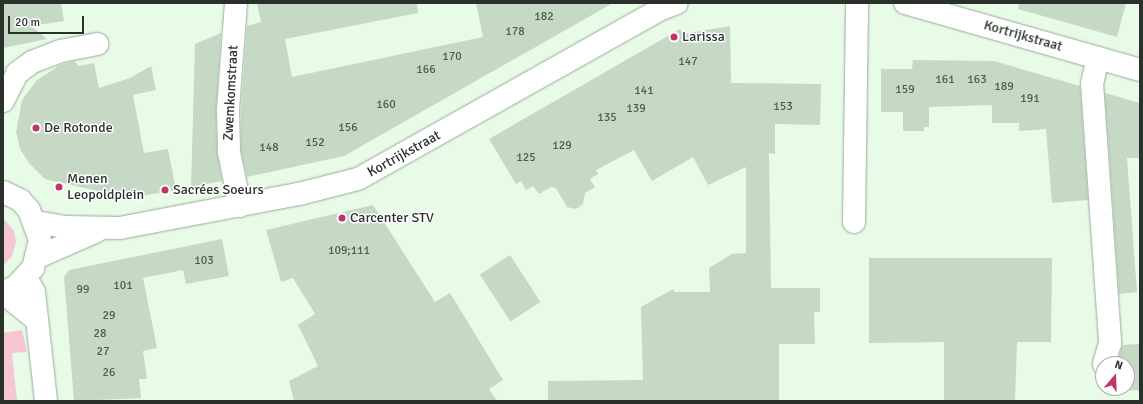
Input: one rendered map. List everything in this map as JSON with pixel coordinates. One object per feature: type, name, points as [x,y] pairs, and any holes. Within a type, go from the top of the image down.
[{"type":"street","name":"Zwemkomstraat","points":[[236,3],[228,117],[229,152],[240,206]]},
{"type":"street","name":"Kortrijkstraat","points":[[38,257],[103,229],[240,206],[358,179],[661,9],[677,3]]},
{"type":"street","points":[[854,222],[857,3]]},
{"type":"street","name":"Kortrijkstraat","points":[[905,3],[1140,70]]},
{"type":"street","points":[[3,101],[18,73],[32,62],[61,51],[97,44]]},
{"type":"street","points":[[1098,58],[1092,83],[1110,343],[1105,356]]},
{"type":"street","points":[[3,192],[20,200],[36,222],[40,240],[38,257],[26,278],[3,292],[37,320]]},
{"type":"street","name":"Kortrijkstraat","points":[[36,222],[103,229]]},
{"type":"street","points":[[26,278],[34,292],[46,401]]},
{"type":"shaded area","points":[[3,218],[14,231],[16,242],[12,256],[3,266]]},
{"type":"shaded area","points":[[22,330],[27,352],[12,353],[17,401],[3,401],[3,333]]},
{"type":"building","points":[[3,3],[61,3],[64,21],[31,26],[47,39],[3,48]]},
{"type":"building","points":[[257,3],[417,3],[418,13],[285,39],[292,77],[483,37],[476,3],[613,3],[344,156],[247,177],[241,151],[241,110],[247,26],[261,22]]},
{"type":"building","points":[[1019,3],[1126,3],[1117,37],[1018,9]]},
{"type":"building","points":[[730,26],[731,83],[821,84],[820,125],[775,124],[775,154],[769,153],[771,288],[820,288],[820,312],[814,312],[815,344],[779,344],[779,401],[548,401],[548,381],[643,380],[641,307],[673,289],[675,292],[710,292],[709,268],[732,254],[746,253],[746,167],[708,185],[693,157],[652,181],[634,150],[596,170],[598,174],[590,179],[595,187],[585,193],[583,204],[576,209],[567,207],[556,188],[551,187],[539,194],[533,186],[526,190],[521,181],[516,184],[489,139],[680,29],[683,34]]},
{"type":"building","points":[[221,33],[216,110],[217,152],[222,181],[191,187],[195,44]]},
{"type":"building","points":[[913,60],[994,61],[1080,86],[1088,200],[1052,203],[1046,129],[1019,131],[1019,123],[992,123],[992,105],[929,107],[929,127],[924,127],[924,131],[903,131],[903,112],[881,112],[881,69],[912,69]]},
{"type":"building","points":[[74,61],[79,66],[94,63],[99,88],[130,78],[151,66],[156,90],[133,95],[144,153],[168,149],[176,190],[129,198],[45,179],[29,163],[20,149],[16,132],[22,100],[37,80],[60,65]]},
{"type":"building","points":[[1105,93],[1140,103],[1140,158],[1127,158],[1137,292],[1119,294]]},
{"type":"building","points":[[373,205],[435,302],[450,293],[503,380],[489,389],[497,401],[294,401],[289,381],[318,366],[298,325],[315,314],[293,278],[281,282],[266,230]]},
{"type":"building","points":[[222,239],[229,276],[186,284],[183,270],[143,278],[157,348],[143,351],[147,379],[139,379],[141,398],[74,401],[64,277],[69,270]]},
{"type":"building","points":[[510,255],[540,302],[510,322],[480,275]]},
{"type":"building","points":[[869,258],[1052,258],[1051,342],[1017,342],[1015,401],[944,401],[944,342],[869,343]]},
{"type":"building","points":[[1140,344],[1140,390],[1135,390],[1135,356],[1119,356],[1122,345]]},
{"type":"place","name":"Larissa","points":[[674,37]]},
{"type":"place","name":"De Rotonde","points":[[36,128]]},
{"type":"place","name":"Menen Leopoldplein","points":[[59,187]]},
{"type":"place","name":"Sacrées Soeurs","points":[[165,190]]},
{"type":"place","name":"Carcenter STV","points":[[342,218]]}]
